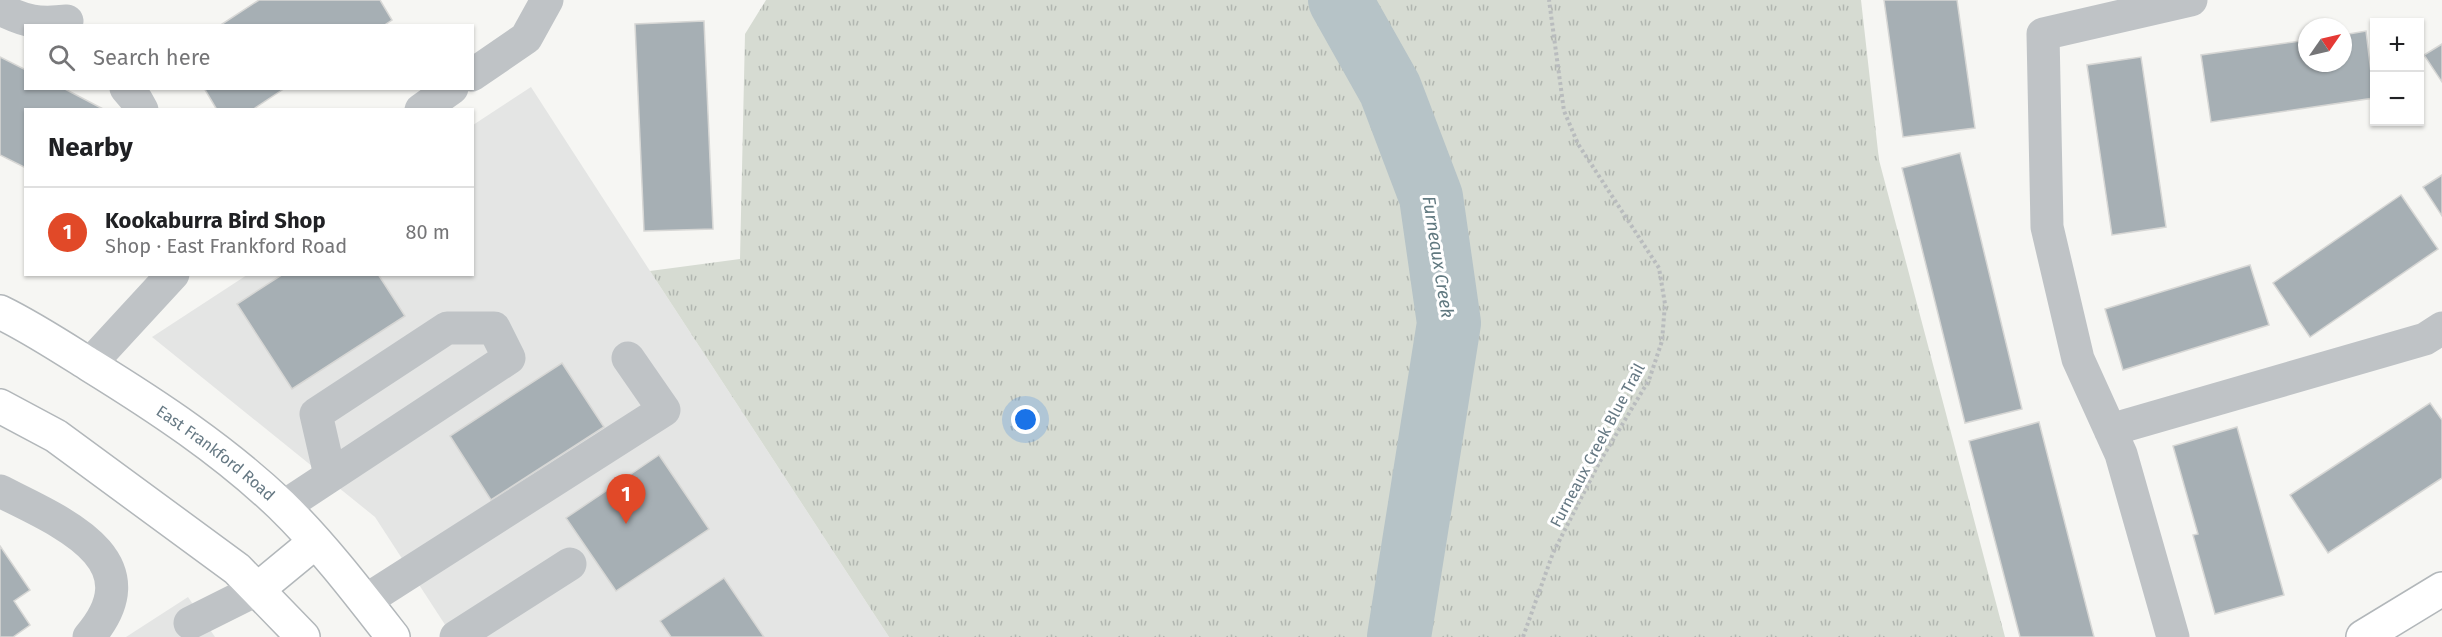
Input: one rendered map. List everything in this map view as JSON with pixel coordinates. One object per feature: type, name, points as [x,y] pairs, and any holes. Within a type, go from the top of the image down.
[{"type":"main road","name":"East Frankford Road","points":[[0,312],[24,324],[159,407],[247,474],[283,507],[336,565],[393,637]]},
{"type":"main road","points":[[0,406],[56,436],[237,569],[303,637]]},
{"type":"main road","points":[[258,589],[315,542]]},
{"type":"main road","points":[[2363,637],[2442,589]]},
{"type":"lane","points":[[474,74],[526,39],[548,0]]},
{"type":"lane","points":[[2172,637],[2121,454],[2078,359],[2047,227],[2043,34],[2192,0]]},
{"type":"lane","points":[[0,9],[21,20],[40,24],[63,16]]},
{"type":"lane","points":[[128,90],[141,108]]},
{"type":"lane","points":[[424,108],[449,90]]},
{"type":"lane","points":[[90,364],[171,276]]},
{"type":"lane","points":[[283,507],[509,358],[494,328],[447,328],[316,414],[330,475]]},
{"type":"lane","points":[[2110,430],[2425,339],[2442,328]]},
{"type":"lane","points":[[364,601],[664,410],[628,358]]},
{"type":"lane","points":[[0,491],[60,522],[92,545],[112,575],[111,601],[97,628],[89,637]]},
{"type":"lane","points":[[456,637],[570,564]]},
{"type":"lane","points":[[186,632],[258,589]]},
{"type":"path","name":"Furneaux Creek Blue Trail","points":[[1523,637],[1553,553],[1599,463],[1649,380],[1662,341],[1665,304],[1659,268],[1578,144],[1564,111],[1549,0]]},
{"type":"shaded area","points":[[531,87],[889,637],[453,637],[375,517],[152,337],[245,276],[474,276],[474,124]]},
{"type":"shaded area","points":[[188,597],[215,637],[126,637]]},
{"type":"green space","points":[[766,0],[1861,0],[1879,160],[2005,637],[889,637],[650,271],[740,259],[745,34]]},
{"type":"building","points":[[259,0],[380,0],[392,20],[386,24],[222,24]]},
{"type":"building","points":[[1884,0],[1957,0],[1975,128],[1903,137]]},
{"type":"building","points":[[704,21],[713,229],[644,231],[635,24]]},
{"type":"building","points":[[2366,31],[2370,64],[2370,99],[2211,122],[2201,55],[2298,41],[2298,72],[2352,72],[2352,33]]},
{"type":"building","points":[[2442,44],[2442,82],[2424,55]]},
{"type":"building","points":[[0,57],[24,69],[24,90],[67,90],[101,108],[24,108],[24,167],[0,155]]},
{"type":"building","points":[[2141,57],[2166,227],[2112,235],[2087,65]]},
{"type":"building","points":[[205,90],[282,90],[255,108],[216,108]]},
{"type":"building","points":[[1960,153],[2022,409],[1965,423],[1902,168]]},
{"type":"building","points":[[2442,175],[2442,216],[2423,187]]},
{"type":"building","points":[[2401,195],[2438,249],[2310,337],[2273,283]]},
{"type":"building","points":[[2250,265],[2269,325],[2123,370],[2105,309]]},
{"type":"building","points":[[280,276],[379,276],[405,316],[292,389],[237,304]]},
{"type":"building","points":[[562,363],[604,427],[491,500],[450,436]]},
{"type":"building","points":[[2430,403],[2442,420],[2442,478],[2328,553],[2290,495]]},
{"type":"building","points":[[2039,422],[2094,637],[2020,637],[1969,441]]},
{"type":"building","points":[[2237,427],[2284,595],[2215,614],[2193,535],[2198,534],[2173,446]]},
{"type":"building","points":[[659,455],[709,529],[616,591],[566,518]]},
{"type":"building","points":[[0,546],[30,590],[14,601],[30,625],[13,637],[0,637]]},
{"type":"building","points":[[724,578],[764,637],[671,637],[660,621]]},
{"type":"waterway","name":"Furneaux Creek","points":[[1340,0],[1390,89],[1431,197],[1449,323],[1399,637]]},
{"type":"place","name":"Kookaburra Bird Shop","points":[[626,524]]}]
